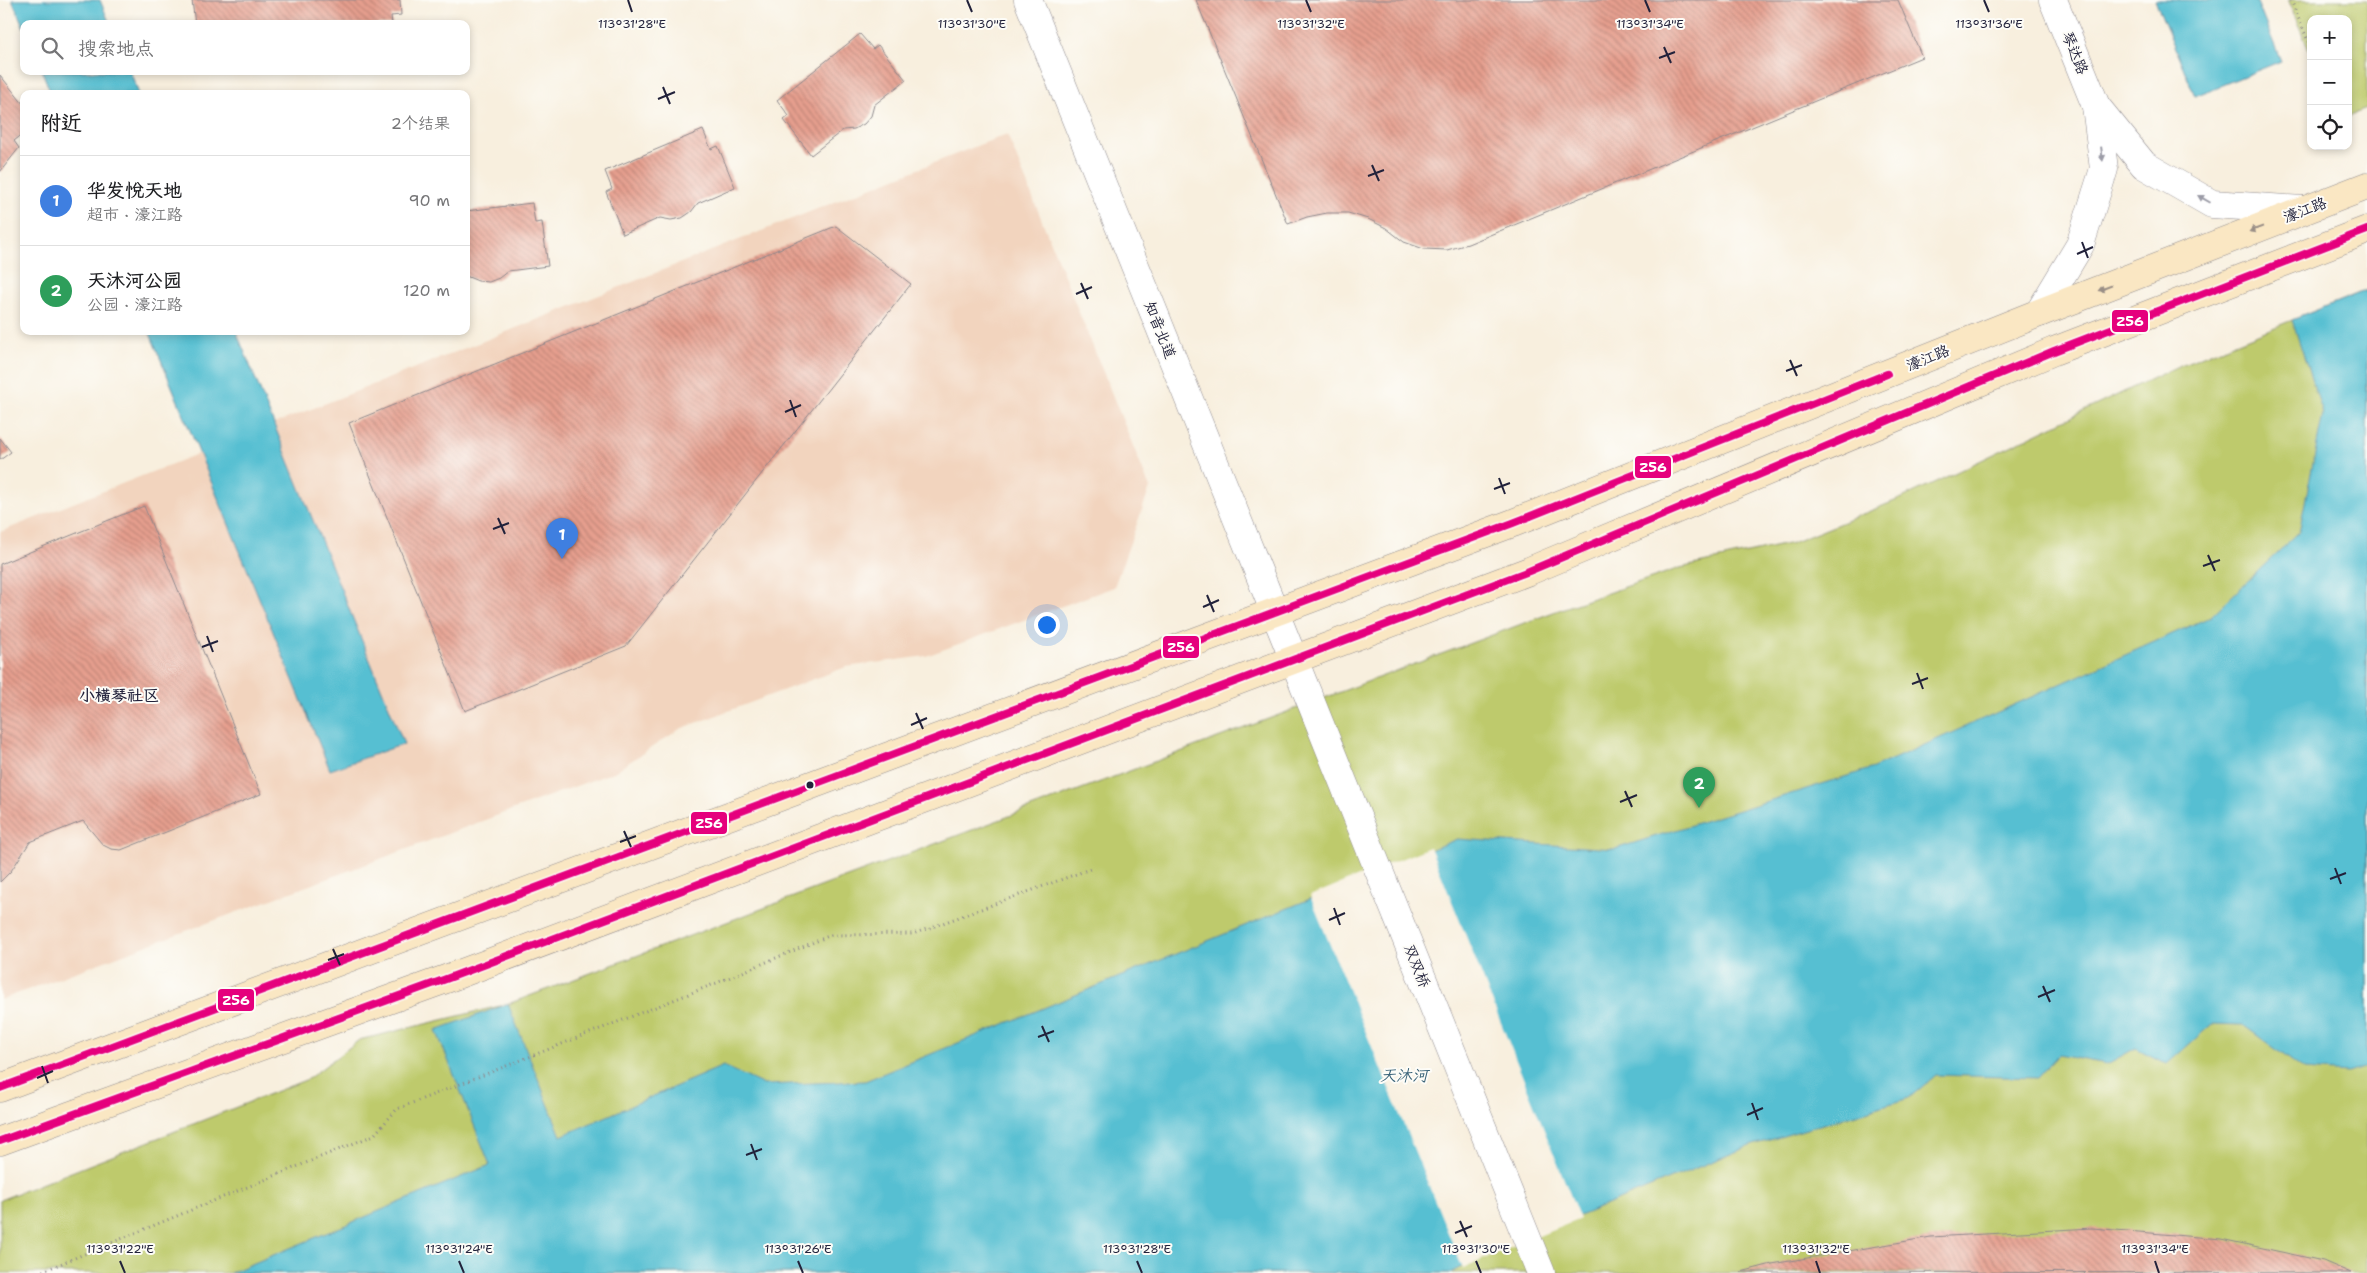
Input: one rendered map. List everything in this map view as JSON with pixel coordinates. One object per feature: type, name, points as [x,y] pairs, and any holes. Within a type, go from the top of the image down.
[{"type":"main road","name":"濠江路","points":[[0,1088],[1513,523],[2039,313],[2367,186]]},
{"type":"main road","points":[[0,1141],[446,979],[1529,571],[2054,351],[2367,230]]},
{"type":"street","name":"知音北道","points":[[1028,0],[1293,660]]},
{"type":"street","name":"琴达路","points":[[2053,0],[2096,106]]},
{"type":"street","points":[[2096,106],[2144,165],[2212,204],[2304,210]]},
{"type":"street","points":[[2039,313],[2080,245],[2104,169],[2096,106]]},
{"type":"street","name":"双双桥","points":[[1293,660],[1541,1273]]},
{"type":"path","points":[[2291,0],[2307,38]]},
{"type":"path","points":[[38,1273],[374,1135],[397,1109],[714,984],[831,935],[913,934],[1090,869]]},
{"type":"shaded area","points":[[1007,134],[1150,488],[1114,587],[926,656],[846,667],[680,729],[614,772],[0,1000],[0,532]]},
{"type":"green space","points":[[2288,0],[2367,0],[2367,109],[2352,115],[2352,15],[2307,15],[2307,45]]},
{"type":"green space","points":[[2367,290],[2367,1273],[0,1273],[0,1200],[308,1079],[359,1040],[508,1004],[1567,607],[1680,568],[1792,543],[1902,498],[2178,366]]},
{"type":"water","points":[[12,0],[100,0],[108,20],[21,20]]},
{"type":"water","points":[[2155,0],[2256,0],[2281,61],[2195,96]]},
{"type":"water","points":[[44,75],[132,75],[137,90],[49,90]]},
{"type":"water","name":"天沐河","points":[[2367,290],[2367,1067],[2348,1073],[2304,1070],[2243,1025],[2212,1024],[2167,1064],[2136,1048],[2107,1064],[2058,1055],[2037,1078],[1936,1075],[1909,1098],[1750,1146],[1489,1253],[1450,1273],[230,1273],[490,1165],[436,1030],[508,1004],[561,1136],[723,1066],[764,1085],[865,1081],[1457,839],[1615,849],[1873,768],[2210,617],[2299,532],[2323,414],[2292,320]]},
{"type":"water","points":[[151,335],[238,335],[404,744],[330,770]]},
{"type":"pier","points":[[1430,847],[1580,1219],[1463,1269],[1310,896]]},
{"type":"building","points":[[192,0],[400,0],[401,15],[391,16],[392,20],[194,20]]},
{"type":"building","points":[[1196,0],[1898,0],[1922,57],[1468,244],[1447,250],[1424,249],[1404,242],[1386,228],[1368,219],[1348,213],[1327,213],[1307,217],[1288,224]]},
{"type":"building","points":[[860,34],[873,49],[878,45],[906,80],[874,105],[871,116],[864,124],[854,129],[843,130],[811,155],[784,120],[789,116],[777,100]]},
{"type":"building","points":[[0,75],[20,100],[20,136],[14,141],[19,148],[0,172]]},
{"type":"building","points":[[703,130],[711,149],[718,146],[735,187],[698,203],[691,212],[682,218],[671,220],[660,218],[623,234],[606,192],[612,189],[605,171]]},
{"type":"building","points":[[532,203],[535,223],[542,222],[548,266],[508,271],[499,278],[489,282],[470,278],[470,211]]},
{"type":"building","points":[[836,226],[911,284],[626,646],[465,711],[349,423]]},
{"type":"building","points":[[0,438],[11,452],[0,460]]},
{"type":"building","points":[[144,506],[261,794],[121,850],[111,849],[103,845],[83,821],[30,842],[11,871],[0,882],[0,564]]},
{"type":"building","points":[[2092,1228],[2221,1239],[2323,1261],[2351,1273],[1741,1272],[1772,1264],[1931,1237]]},
{"type":"transit line","name":"Z56","points":[[0,1141],[446,979],[1529,571],[2054,351],[2367,230]]},
{"type":"transit line","name":"Z56","points":[[0,1088],[1513,523],[1887,374]]},
{"type":"place","name":"华发悦天地","points":[[562,559]]},
{"type":"place","name":"天沐河公园","points":[[1699,808]]},
{"type":"district","name":"小横琴社区","points":[[119,695]]}]
